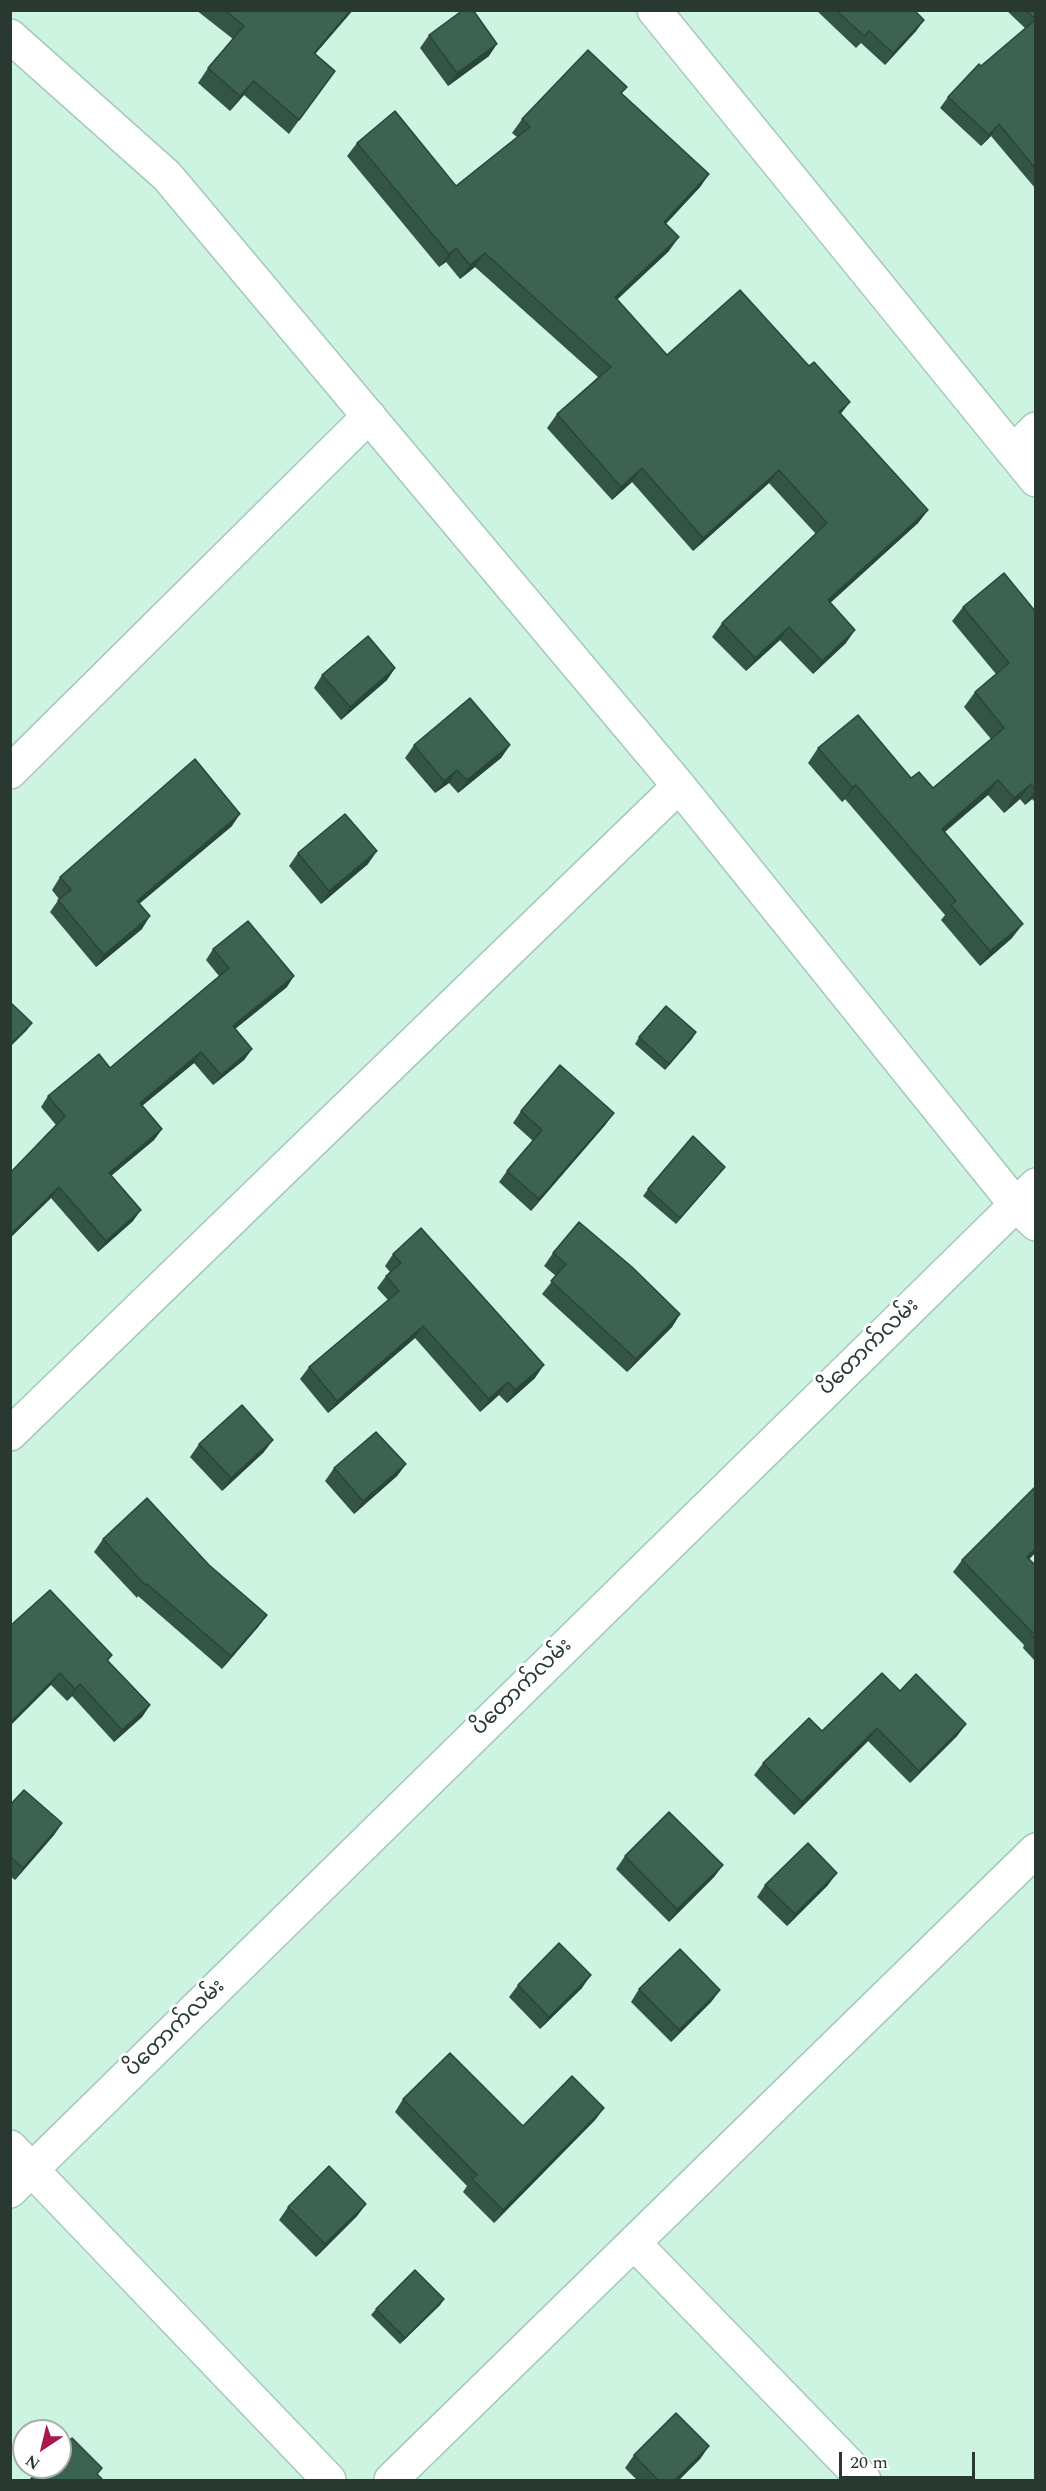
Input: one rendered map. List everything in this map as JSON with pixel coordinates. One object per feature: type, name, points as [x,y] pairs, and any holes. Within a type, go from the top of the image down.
[{"type":"street","points":[[654,10],[1024,441],[1035,480]]},
{"type":"street","points":[[10,36],[167,176],[1029,1205]]},
{"type":"street","points":[[10,772],[369,416]]},
{"type":"street","points":[[10,1434],[679,786]]},
{"type":"street","name":"ပိတောက်လမ်း","points":[[22,2180],[1029,1205]]},
{"type":"street","points":[[391,2481],[1035,1850]]},
{"type":"street","points":[[10,2147],[22,2180],[329,2481]]},
{"type":"street","points":[[634,2243],[864,2481]]},
{"type":"building","points":[[225,10],[351,10],[314,53],[335,71],[299,120],[254,81],[240,96],[208,68],[244,26]]},
{"type":"building","points":[[463,10],[473,10],[497,44],[457,73],[429,35]]},
{"type":"building","points":[[836,10],[914,10],[924,20],[893,53],[869,31],[864,36]]},
{"type":"building","points":[[1026,10],[1035,10],[1035,19]]},
{"type":"building","points":[[1035,20],[1035,168],[999,124],[989,135],[948,97],[979,64],[981,66]]},
{"type":"building","points":[[588,50],[627,87],[621,93],[709,174],[664,222],[679,237],[615,297],[667,355],[740,290],[809,366],[814,362],[850,402],[839,412],[928,510],[828,600],[855,630],[822,661],[789,627],[755,658],[722,623],[827,523],[779,470],[703,538],[642,468],[621,487],[557,414],[611,367],[485,253],[470,265],[456,248],[449,254],[357,143],[395,111],[456,186],[530,127],[522,119]]},
{"type":"building","points":[[1004,573],[1035,611],[1035,790],[1031,784],[1014,798],[998,780],[942,829],[1023,924],[990,951],[951,905],[956,901],[856,785],[852,787],[818,748],[858,715],[911,778],[919,772],[933,788],[1004,728],[975,692],[1009,663],[963,607]]},
{"type":"building","points":[[368,636],[395,668],[350,707],[322,675]]},
{"type":"building","points":[[470,698],[510,745],[467,780],[457,770],[444,781],[414,745]]},
{"type":"building","points":[[195,759],[240,814],[137,901],[150,916],[104,955],[58,900],[71,890],[60,877]]},
{"type":"building","points":[[345,814],[377,851],[329,891],[298,853]]},
{"type":"building","points":[[248,921],[294,976],[233,1026],[252,1049],[221,1075],[201,1052],[140,1103],[162,1129],[109,1173],[141,1210],[106,1241],[59,1187],[10,1235],[10,1173],[65,1116],[48,1096],[99,1054],[110,1068],[229,968],[213,949]]},
{"type":"building","points":[[10,1002],[32,1023],[10,1045]]},
{"type":"building","points":[[666,1006],[696,1032],[669,1064],[639,1037]]},
{"type":"building","points":[[560,1065],[614,1113],[539,1199],[507,1171],[542,1130],[521,1111]]},
{"type":"building","points":[[693,1136],[725,1167],[680,1218],[648,1189]]},
{"type":"building","points":[[579,1222],[632,1267],[680,1314],[636,1359],[551,1281],[566,1264],[553,1253]]},
{"type":"building","points":[[421,1228],[544,1365],[515,1390],[508,1382],[489,1399],[423,1326],[337,1401],[309,1367],[399,1291],[386,1276],[401,1263],[393,1254]]},
{"type":"building","points":[[242,1405],[273,1440],[231,1478],[199,1444]]},
{"type":"building","points":[[376,1432],[406,1464],[363,1501],[334,1468]]},
{"type":"building","points":[[1035,1487],[1035,1549],[1027,1557],[1035,1565],[1035,1639],[1031,1635],[1033,1633],[962,1560]]},
{"type":"building","points":[[147,1498],[209,1565],[267,1615],[231,1656],[147,1584],[145,1585],[103,1539]]},
{"type":"building","points":[[50,1590],[112,1655],[107,1660],[150,1705],[122,1730],[80,1684],[75,1689],[60,1673],[10,1723],[10,1626]]},
{"type":"building","points":[[882,1673],[900,1691],[916,1674],[966,1724],[919,1771],[877,1728],[802,1802],[763,1763],[809,1718],[822,1731]]},
{"type":"building","points":[[24,1790],[62,1823],[23,1868],[12,1858],[10,1859],[10,1805]]},
{"type":"building","points":[[669,1812],[723,1865],[677,1909],[625,1856]]},
{"type":"building","points":[[808,1843],[837,1873],[795,1914],[765,1885]]},
{"type":"building","points":[[559,1943],[591,1975],[549,2017],[518,1985]]},
{"type":"building","points":[[680,1949],[720,1990],[679,2030],[639,1989]]},
{"type":"building","points":[[450,2053],[523,2126],[572,2076],[604,2108],[503,2210],[472,2179],[477,2175],[403,2099]]},
{"type":"building","points":[[329,2166],[366,2204],[325,2244],[288,2207]]},
{"type":"building","points":[[415,2270],[444,2299],[405,2338],[376,2309]]},
{"type":"building","points":[[676,2413],[709,2446],[674,2481],[659,2481],[634,2455]]},
{"type":"building","points":[[72,2438],[102,2468],[97,2474],[104,2481],[29,2481],[31,2479],[72,2479]]}]
